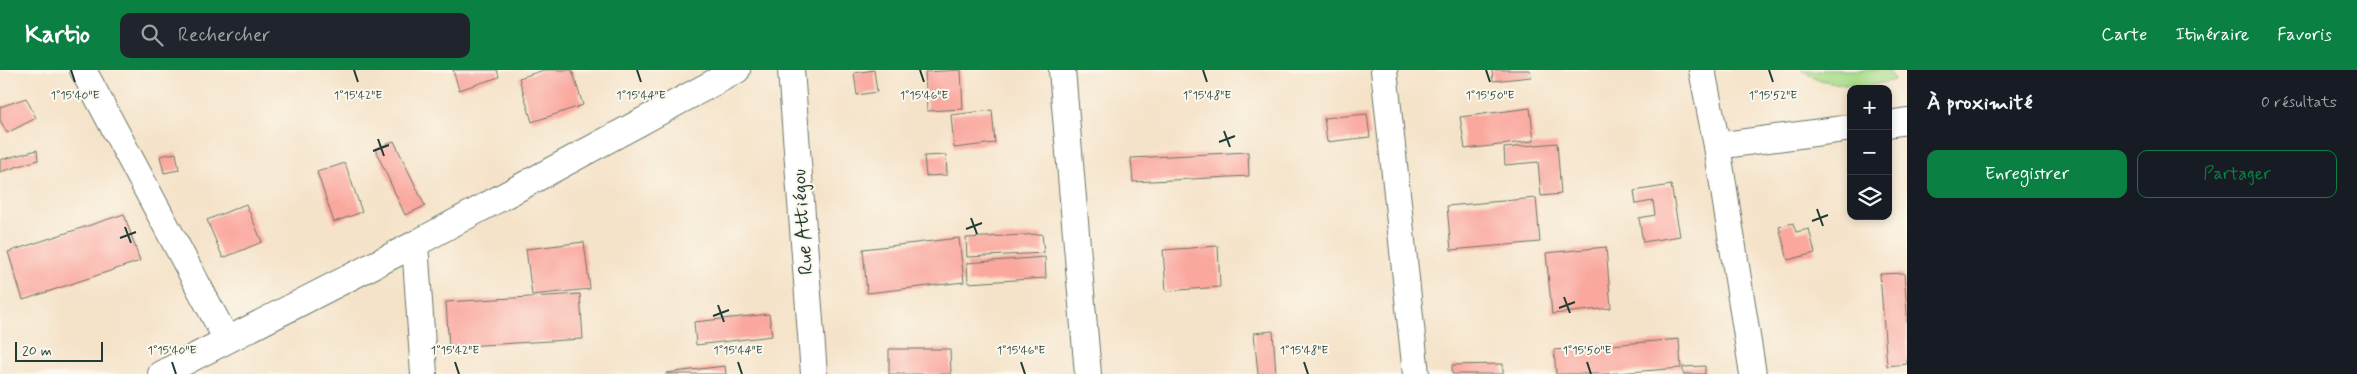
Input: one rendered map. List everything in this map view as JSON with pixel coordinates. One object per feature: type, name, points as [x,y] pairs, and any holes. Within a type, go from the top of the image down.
[{"type":"street","points":[[83,70],[227,340]]},
{"type":"street","points":[[161,374],[415,244],[737,70]]},
{"type":"street","name":"Rue Attiégou","points":[[791,70],[814,374]]},
{"type":"street","points":[[1062,70],[1088,374]]},
{"type":"street","points":[[1384,70],[1416,374]]},
{"type":"street","points":[[1702,70],[1753,374]]},
{"type":"street","points":[[1892,123],[1907,121]]},
{"type":"street","points":[[1716,146],[1847,129]]},
{"type":"street","points":[[415,244],[424,374]]},
{"type":"green space","points":[[1801,70],[1889,70],[1894,80],[1873,85],[1847,85],[1820,80]]},
{"type":"building","points":[[453,70],[497,70],[499,77],[459,90]]},
{"type":"building","points":[[544,70],[572,70],[583,105],[532,122],[519,78]]},
{"type":"building","points":[[874,70],[877,92],[857,95],[854,73]]},
{"type":"building","points":[[961,70],[963,109],[927,111],[925,72]]},
{"type":"building","points":[[1492,70],[1530,70],[1531,77],[1493,81]]},
{"type":"building","points":[[26,98],[36,118],[7,133],[0,120],[0,107]]},
{"type":"building","points":[[1530,108],[1534,141],[1465,149],[1460,117]]},
{"type":"building","points":[[992,110],[995,143],[954,148],[951,115]]},
{"type":"building","points":[[1367,114],[1370,137],[1327,142],[1324,118]]},
{"type":"building","points":[[394,141],[425,206],[405,215],[375,149]]},
{"type":"building","points":[[1557,143],[1561,194],[1541,196],[1538,162],[1505,165],[1504,148]]},
{"type":"building","points":[[37,150],[38,160],[0,172],[0,160]]},
{"type":"building","points":[[1248,152],[1249,176],[1133,182],[1131,158]]},
{"type":"building","points":[[176,153],[179,170],[164,173],[160,156]]},
{"type":"building","points":[[946,155],[947,175],[926,176],[924,156]]},
{"type":"building","points":[[345,163],[362,212],[334,222],[317,172]]},
{"type":"building","points":[[1671,185],[1680,236],[1643,242],[1639,218],[1655,215],[1653,201],[1636,204],[1634,191]]},
{"type":"building","points":[[1536,198],[1540,242],[1451,250],[1447,206]]},
{"type":"building","points":[[246,204],[262,242],[223,258],[207,220]]},
{"type":"building","points":[[124,214],[140,261],[23,300],[8,252]]},
{"type":"building","points":[[1793,223],[1796,232],[1809,229],[1815,253],[1788,260],[1779,227]]},
{"type":"building","points":[[1042,234],[1044,253],[967,257],[966,238]]},
{"type":"building","points":[[959,238],[964,282],[867,293],[863,249]]},
{"type":"building","points":[[584,242],[590,289],[532,295],[526,249]]},
{"type":"building","points":[[1218,246],[1220,287],[1166,291],[1163,250]]},
{"type":"building","points":[[1606,247],[1611,308],[1552,314],[1546,253]]},
{"type":"building","points":[[1045,257],[1046,278],[968,283],[967,263]]},
{"type":"building","points":[[1904,273],[1907,311],[1907,364],[1887,366],[1880,274]]},
{"type":"building","points":[[580,294],[583,339],[449,347],[446,302]]},
{"type":"building","points":[[769,314],[772,336],[696,345],[694,322]]},
{"type":"building","points":[[1273,331],[1276,374],[1258,374],[1254,333]]},
{"type":"building","points":[[1679,339],[1681,368],[1604,374],[1556,374],[1554,350]]},
{"type":"building","points":[[889,349],[950,349],[951,374],[889,374]]},
{"type":"building","points":[[1503,364],[1503,374],[1452,374],[1452,365]]},
{"type":"building","points":[[725,366],[726,374],[666,374],[666,373]]},
{"type":"building","points":[[1705,366],[1705,374],[1683,374],[1683,367]]}]
